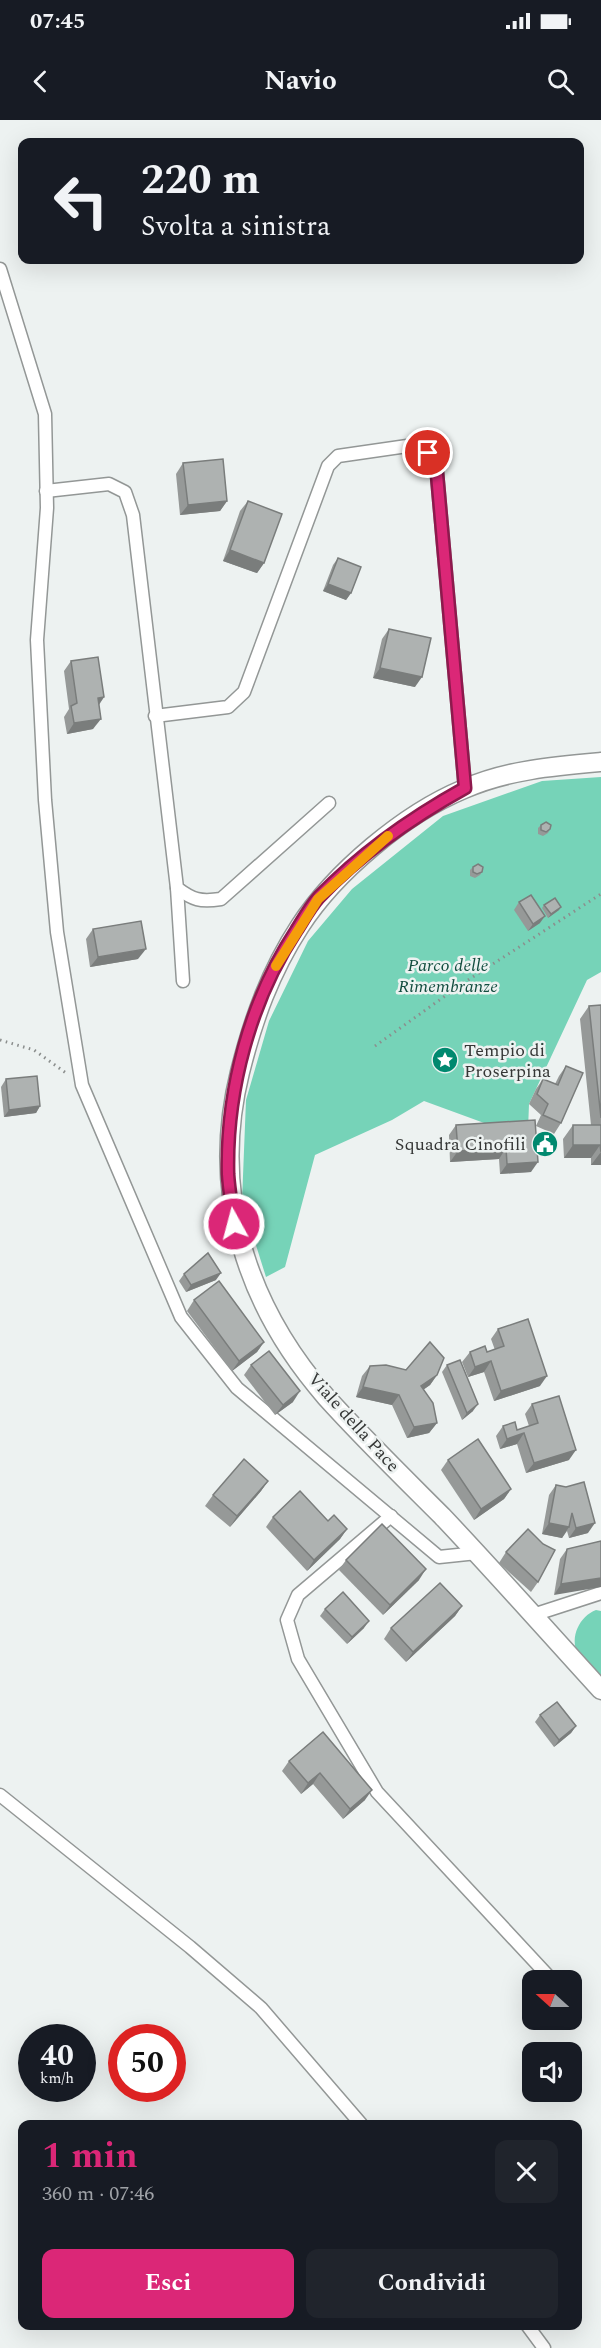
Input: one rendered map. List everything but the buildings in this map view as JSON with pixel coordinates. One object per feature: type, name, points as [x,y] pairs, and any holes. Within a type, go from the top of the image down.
[{"type":"main road","name":"Viale della Pace","points":[[601,762],[543,767],[465,788],[410,819],[363,856],[318,899],[279,958],[252,1024],[232,1101],[228,1174],[234,1224],[252,1280],[285,1341],[325,1396],[477,1553],[601,1690]]},
{"type":"street","points":[[0,269],[45,414],[46,491],[37,640],[45,800],[57,932],[82,1085],[181,1317],[237,1388],[439,1557],[477,1553]]},
{"type":"street","points":[[155,716],[228,707],[244,692],[328,466],[338,456],[421,444],[436,463],[465,788]]},
{"type":"street","points":[[46,491],[110,484],[125,492],[134,515],[155,716],[177,888],[183,981]]},
{"type":"street","points":[[177,888],[193,900],[203,902],[220,899],[329,803]]},
{"type":"street","points":[[391,1516],[298,1595],[287,1620],[298,1659],[377,1792],[543,1970]]},
{"type":"street","points":[[533,1615],[601,1593]]},
{"type":"street","points":[[0,1795],[190,1947],[261,2008],[358,2120]]},
{"type":"street","points":[[530,2330],[543,2348]]},
{"type":"path","points":[[375,1046],[462,984],[601,894]]},
{"type":"path","points":[[0,1040],[34,1050],[82,1085]]},
{"type":"green space","name":"Parco delle Rimembranze","points":[[601,777],[601,972],[587,980],[529,1104],[528,1130],[506,1131],[424,1101],[392,1120],[315,1155],[285,1267],[266,1277],[242,1201],[246,1100],[269,1021],[308,941],[352,889],[443,816],[542,781]]},
{"type":"green space","points":[[596,1610],[601,1611],[601,1680],[580,1658],[575,1641],[581,1622]]},
{"type":"slow traffic","points":[[276,966],[318,899],[363,856],[388,836]]},
{"type":"place","name":"Tempio di Proserpina","points":[[445,1060]]},
{"type":"place","name":"Squadra Cinofili","points":[[545,1144]]},
{"type":"route","points":[[234,1224],[228,1174],[232,1101],[252,1024],[279,958],[318,899],[363,856],[410,819],[465,788],[436,463],[428,453]]}]
